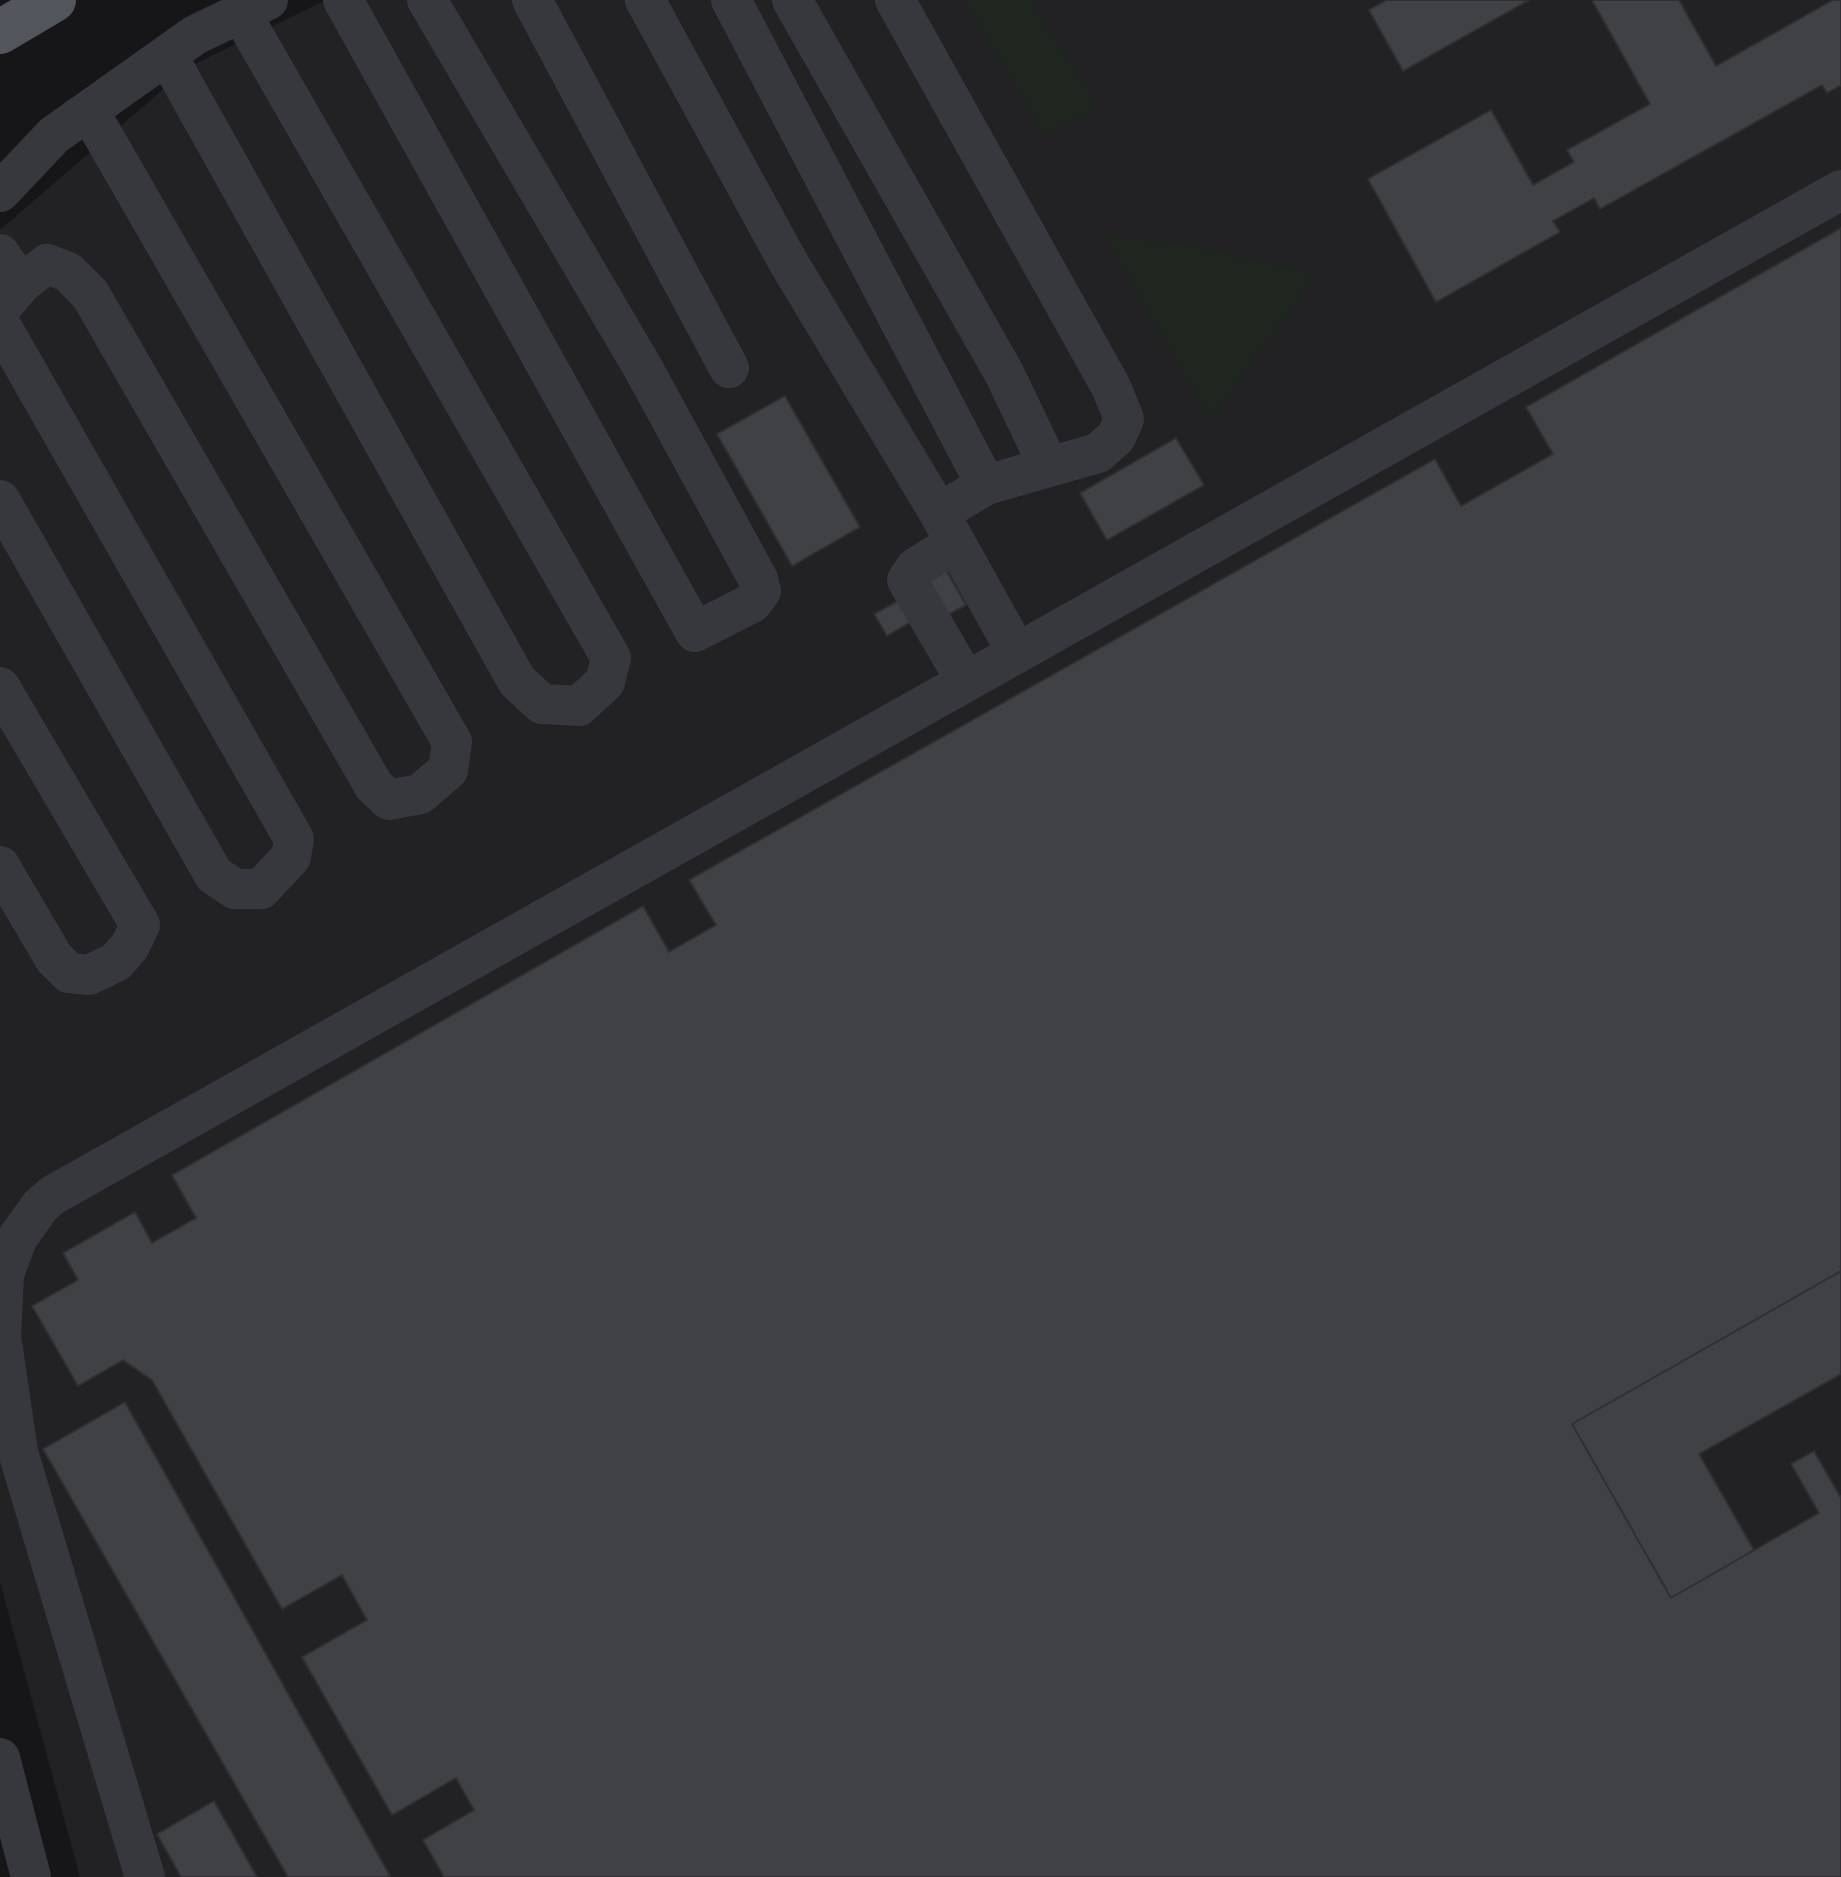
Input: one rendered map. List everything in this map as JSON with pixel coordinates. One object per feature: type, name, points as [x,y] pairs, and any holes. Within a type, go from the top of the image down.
[{"type":"main road","points":[[0,32],[54,0]]},
{"type":"street","points":[[343,0],[695,632],[752,603],[761,591],[758,579],[643,368],[427,0]]},
{"type":"street","points":[[532,0],[729,368]]},
{"type":"street","points":[[645,0],[787,260],[947,528],[1017,653]]},
{"type":"street","points":[[731,0],[986,485]]},
{"type":"street","points":[[792,0],[1004,373],[1049,467]]},
{"type":"street","points":[[895,0],[1111,387],[1124,419],[1116,437],[1098,453],[986,485],[947,528],[907,580],[966,681]]},
{"type":"street","points":[[0,192],[54,135],[195,35],[255,6],[611,658],[605,682],[579,706],[542,704],[517,681],[167,55]]},
{"type":"street","points":[[7,282],[47,264],[68,272],[90,294],[374,786],[389,800],[420,794],[448,770],[452,742],[89,111]]},
{"type":"street","points":[[145,1877],[18,1452],[1,1336],[8,1257],[28,1220],[53,1195],[1841,190]]},
{"type":"street","points":[[0,324],[294,839],[291,857],[261,889],[235,889],[214,875],[0,500]]},
{"type":"street","points":[[0,687],[140,925],[130,946],[116,962],[89,975],[69,973],[54,958],[0,866]]},
{"type":"street","points":[[0,1758],[31,1877]]},
{"type":"shaded area","points":[[326,0],[1841,0],[1841,1877],[80,1877],[0,1582],[0,230],[189,67]]},
{"type":"shaded area","points":[[963,0],[1046,0],[1032,3],[1100,107],[1044,134]]},
{"type":"shaded area","points":[[1104,236],[1186,244],[1317,275],[1210,421]]},
{"type":"building","points":[[1387,0],[1529,0],[1403,71],[1369,10]]},
{"type":"building","points":[[1592,0],[1679,0],[1716,66],[1833,0],[1841,0],[1841,85],[1827,93],[1822,85],[1600,209],[1594,198],[1553,221],[1560,232],[1436,302],[1368,179],[1491,110],[1533,185],[1574,162],[1567,150],[1650,104]]},
{"type":"building","points":[[1841,228],[1841,1271],[1572,1424],[1671,1598],[1819,1513],[1791,1464],[1814,1451],[1841,1498],[1841,1877],[444,1877],[423,1840],[474,1810],[456,1778],[392,1815],[302,1657],[367,1620],[342,1575],[282,1609],[152,1380],[123,1360],[78,1386],[32,1306],[78,1280],[63,1253],[135,1212],[152,1243],[196,1218],[172,1175],[643,906],[669,952],[716,925],[689,880],[1435,459],[1461,506],[1553,454],[1526,407]]},
{"type":"building","points":[[785,396],[860,527],[792,566],[717,434]]},
{"type":"building","points":[[1176,438],[1204,485],[1107,540],[1080,493]]},
{"type":"building","points":[[946,570],[966,605],[938,620],[919,585]]},
{"type":"building","points":[[902,599],[914,620],[887,636],[874,614]]},
{"type":"building","points":[[1841,1271],[1841,1374],[1699,1454],[1754,1550],[1671,1598],[1572,1424]]},
{"type":"building","points":[[125,1402],[390,1876],[288,1877],[43,1449]]},
{"type":"building","points":[[214,1801],[257,1877],[181,1877],[157,1834]]}]
